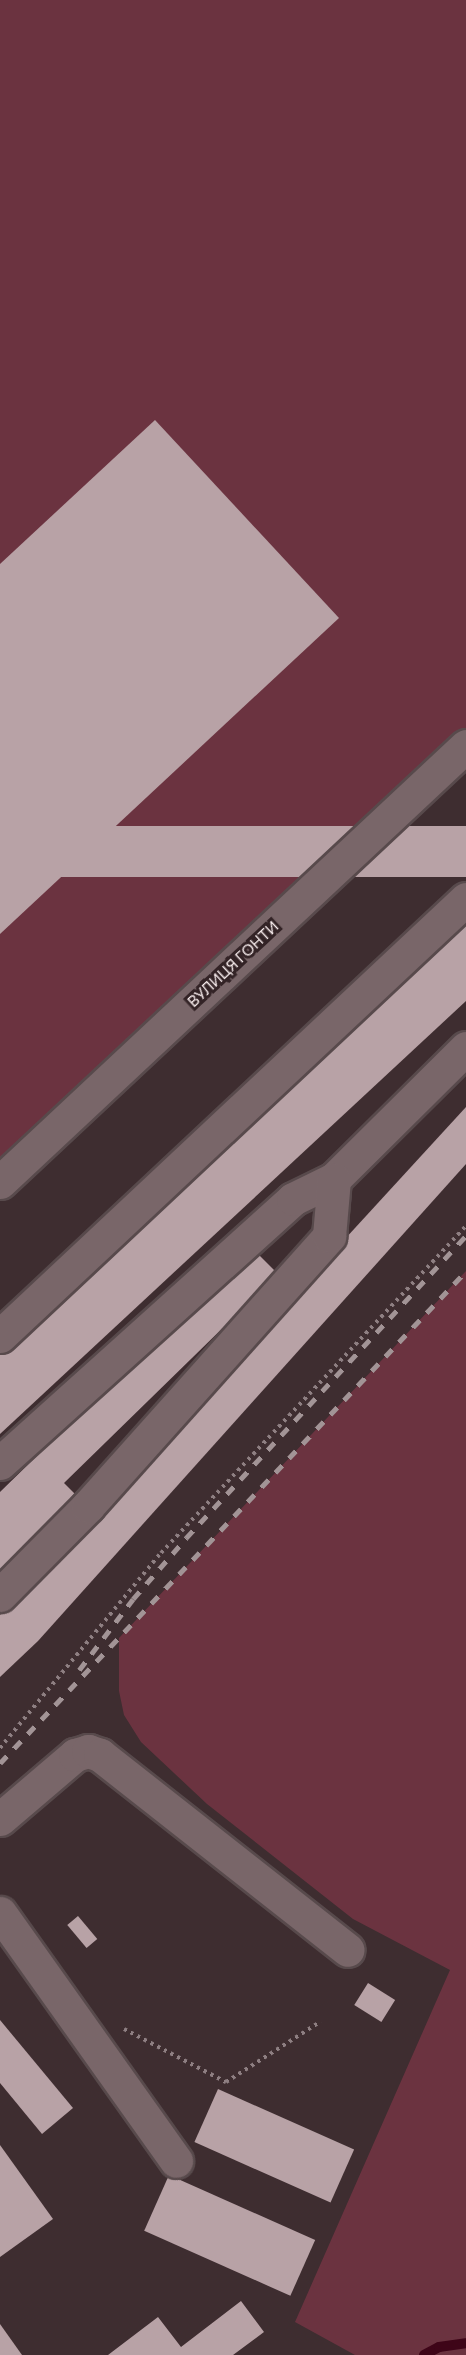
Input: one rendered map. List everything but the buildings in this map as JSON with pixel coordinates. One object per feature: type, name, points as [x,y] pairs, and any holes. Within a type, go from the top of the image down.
[{"type":"street","name":"ВУЛИЦЯ ГОНТИ","points":[[0,1182],[466,746]]},
{"type":"street","points":[[0,1336],[466,899]]},
{"type":"street","points":[[0,1463],[293,1199],[334,1179],[466,1048]]},
{"type":"street","points":[[0,1595],[88,1506],[329,1236],[334,1179]]},
{"type":"street","points":[[0,1819],[75,1755],[88,1751],[100,1755],[348,1950]]},
{"type":"street","points":[[0,1913],[176,2161]]},
{"type":"path","points":[[0,1748],[161,1553],[466,1226]]},
{"type":"path","points":[[120,2027],[226,2082],[320,2022]]},
{"type":"shaded area","points":[[0,0],[466,0],[466,746],[0,1182]]},
{"type":"shaded area","points":[[466,1271],[466,2355],[355,2355],[295,2322],[450,1970],[353,1919],[207,1804],[141,1742],[124,1715],[119,1691],[119,1638]]},
{"type":"waterway","points":[[424,2355],[439,2347],[466,2343]]},
{"type":"railway","points":[[79,1670],[133,1599],[186,1538],[466,1236]]},
{"type":"railway","points":[[0,1763],[466,1271]]}]
